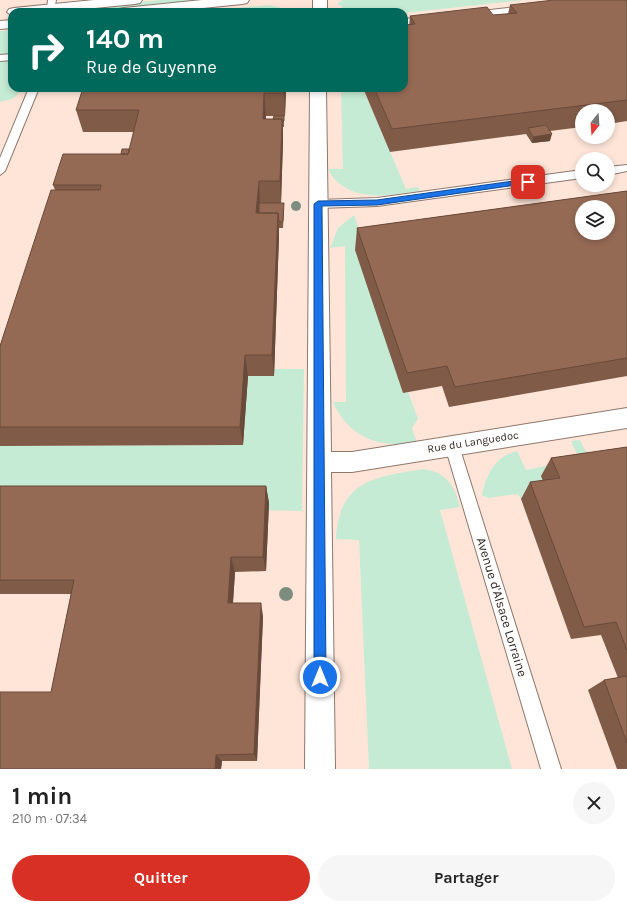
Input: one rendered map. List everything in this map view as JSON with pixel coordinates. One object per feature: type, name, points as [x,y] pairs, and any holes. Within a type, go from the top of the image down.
[{"type":"street","points":[[32,8],[51,4],[135,0]]},
{"type":"street","points":[[163,8],[242,0]]},
{"type":"street","points":[[318,92],[320,769]]},
{"type":"street","name":"Rue du Languedoc","points":[[320,462],[352,462],[627,418]]},
{"type":"lane","points":[[466,16],[536,8]]},
{"type":"lane","points":[[408,22],[435,19]]},
{"type":"lane","points":[[0,170],[32,92]]},
{"type":"lane","points":[[615,170],[627,168]]},
{"type":"lane","points":[[318,204],[377,202],[575,175]]},
{"type":"lane","name":"Avenue d'Alsace Lorraine","points":[[452,446],[551,769]]},
{"type":"shaded area","points":[[0,0],[627,0],[627,769],[0,769]]},
{"type":"green space","points":[[161,0],[195,0],[132,8],[81,8]]},
{"type":"green space","points":[[343,0],[524,0],[408,13],[408,8],[341,8],[343,6],[337,4]]},
{"type":"green space","points":[[270,5],[281,8],[236,8]]},
{"type":"green space","points":[[8,30],[8,54],[0,55],[0,31]]},
{"type":"green space","points":[[0,61],[8,61],[8,92],[19,92],[14,98],[0,102]]},
{"type":"green space","points":[[341,92],[365,92],[406,189],[418,187],[420,191],[389,195],[368,195],[359,193],[349,190],[340,184],[330,173],[329,169],[343,169]]},
{"type":"green space","points":[[354,215],[366,249],[403,393],[408,392],[418,419],[412,428],[417,443],[386,443],[367,438],[358,433],[342,418],[333,402],[346,402],[345,246],[330,248],[338,228]]},
{"type":"green space","points":[[274,369],[304,369],[302,511],[0,503],[0,446],[243,445],[248,376],[274,376]]},
{"type":"green space","points":[[580,440],[589,458],[549,496],[521,499],[518,494],[488,498],[482,495],[489,474],[497,462],[503,457],[517,451],[526,470],[579,459],[571,441]]},
{"type":"green space","points":[[423,469],[438,473],[448,481],[458,499],[460,507],[440,510],[512,769],[369,769],[359,540],[336,539],[339,519],[344,504],[352,493],[363,485],[375,479],[390,475]]},
{"type":"building","points":[[554,0],[627,0],[627,100],[595,104],[575,104],[575,106],[392,129],[376,92],[408,92],[408,25],[415,24],[410,16],[487,7],[493,15],[517,13],[510,5]]},
{"type":"building","points":[[82,92],[284,92],[264,93],[263,119],[282,119],[280,181],[259,181],[256,213],[278,213],[272,355],[245,355],[240,427],[0,427],[0,346],[51,190],[100,190],[101,185],[53,185],[63,154],[128,154],[139,110],[76,110]]},
{"type":"building","points":[[274,116],[284,116],[284,121],[282,121],[282,119],[273,119]]},
{"type":"building","points":[[546,125],[552,134],[533,137],[528,128]]},
{"type":"building","points":[[122,149],[130,149],[128,154],[121,154]]},
{"type":"building","points":[[627,191],[627,358],[455,387],[447,366],[407,373],[357,228]]},
{"type":"building","points":[[259,203],[284,203],[283,221],[279,222],[278,213],[259,213]]},
{"type":"building","points":[[627,447],[627,650],[616,622],[584,627],[530,482],[560,478],[551,458]]},
{"type":"building","points":[[0,486],[266,486],[263,557],[231,557],[228,603],[261,603],[254,754],[216,755],[215,769],[0,769],[0,692],[51,692],[74,580],[0,580]]},
{"type":"building","points":[[627,676],[627,743],[604,680]]},
{"type":"route","points":[[320,677],[318,204],[363,204],[528,182]]}]
